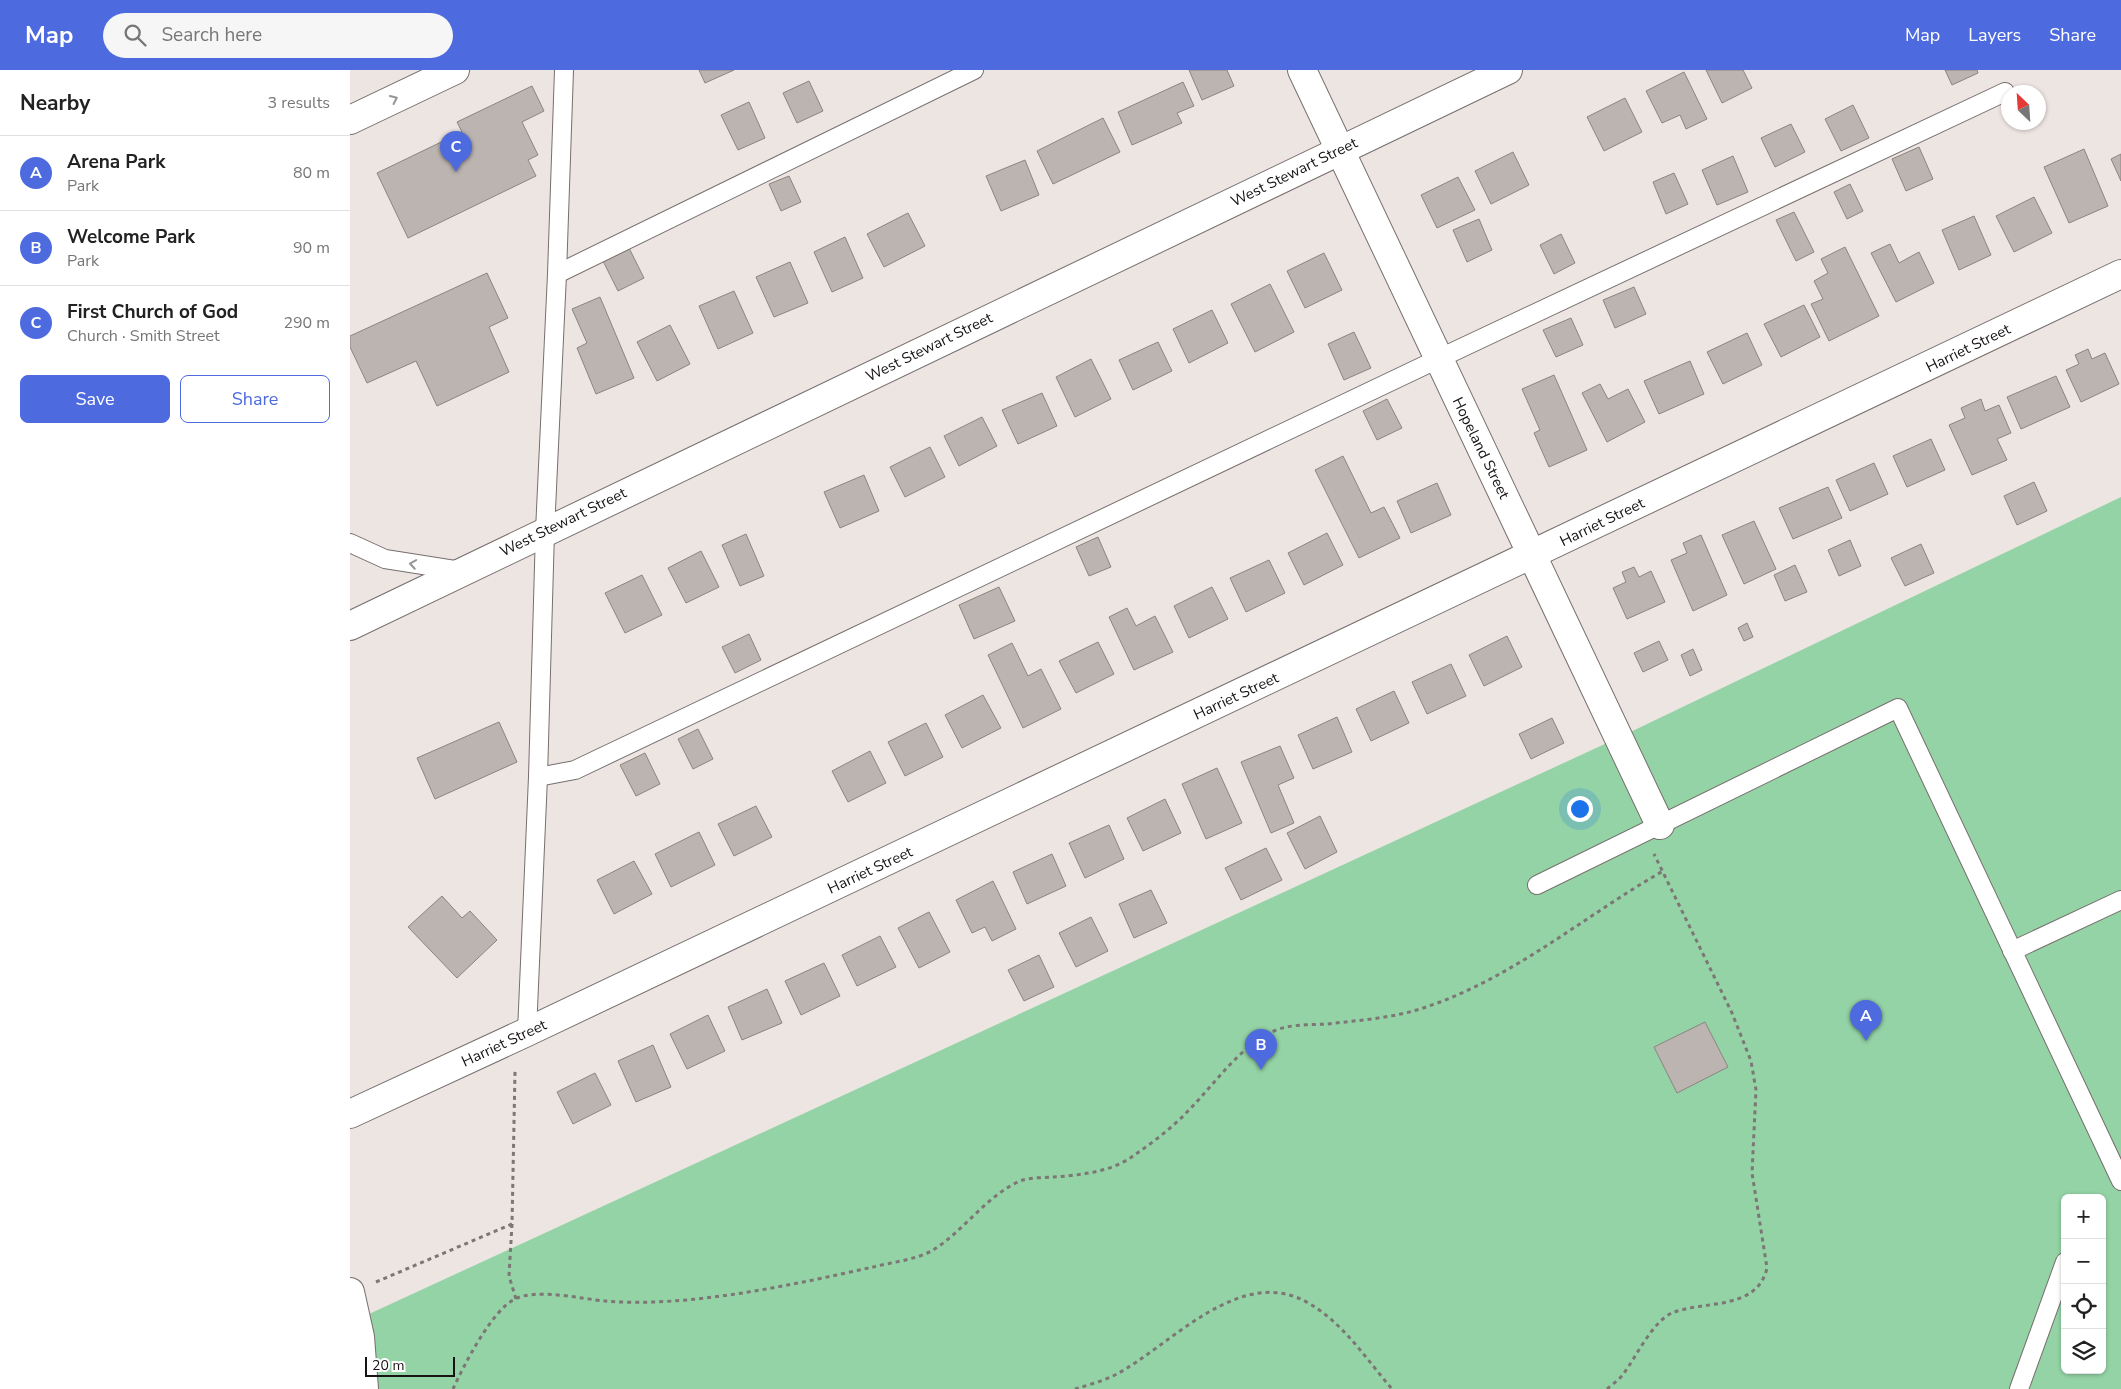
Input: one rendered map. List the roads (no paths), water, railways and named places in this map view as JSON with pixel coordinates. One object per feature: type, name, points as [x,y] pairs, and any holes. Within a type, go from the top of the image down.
[{"type":"street","points":[[350,120],[455,70]]},
{"type":"street","name":"Hopeland Street","points":[[1302,70],[1533,555],[1652,829]]},
{"type":"street","name":"West Stewart Street","points":[[350,626],[461,571],[1508,70]]},
{"type":"street","name":"Harriet Street","points":[[350,1114],[528,1032],[2121,274]]},
{"type":"street","points":[[350,1293],[360,1337],[364,1389]]},
{"type":"lane","points":[[528,1032],[545,531],[558,274],[564,70]]},
{"type":"lane","points":[[558,274],[974,70]]},
{"type":"lane","points":[[538,777],[575,770],[1438,359],[2001,94]]},
{"type":"lane","points":[[350,543],[385,560],[461,571]]},
{"type":"lane","points":[[1537,885],[1898,708],[2121,1181]]},
{"type":"lane","points":[[2012,951],[2121,900]]},
{"type":"lane","points":[[2019,1389],[2061,1273]]},
{"type":"place","name":"First Church of God","points":[[456,172]]},
{"type":"place","name":"Arena Park","points":[[1866,1041]]},
{"type":"place","name":"Welcome Park","points":[[1261,1070]]}]
